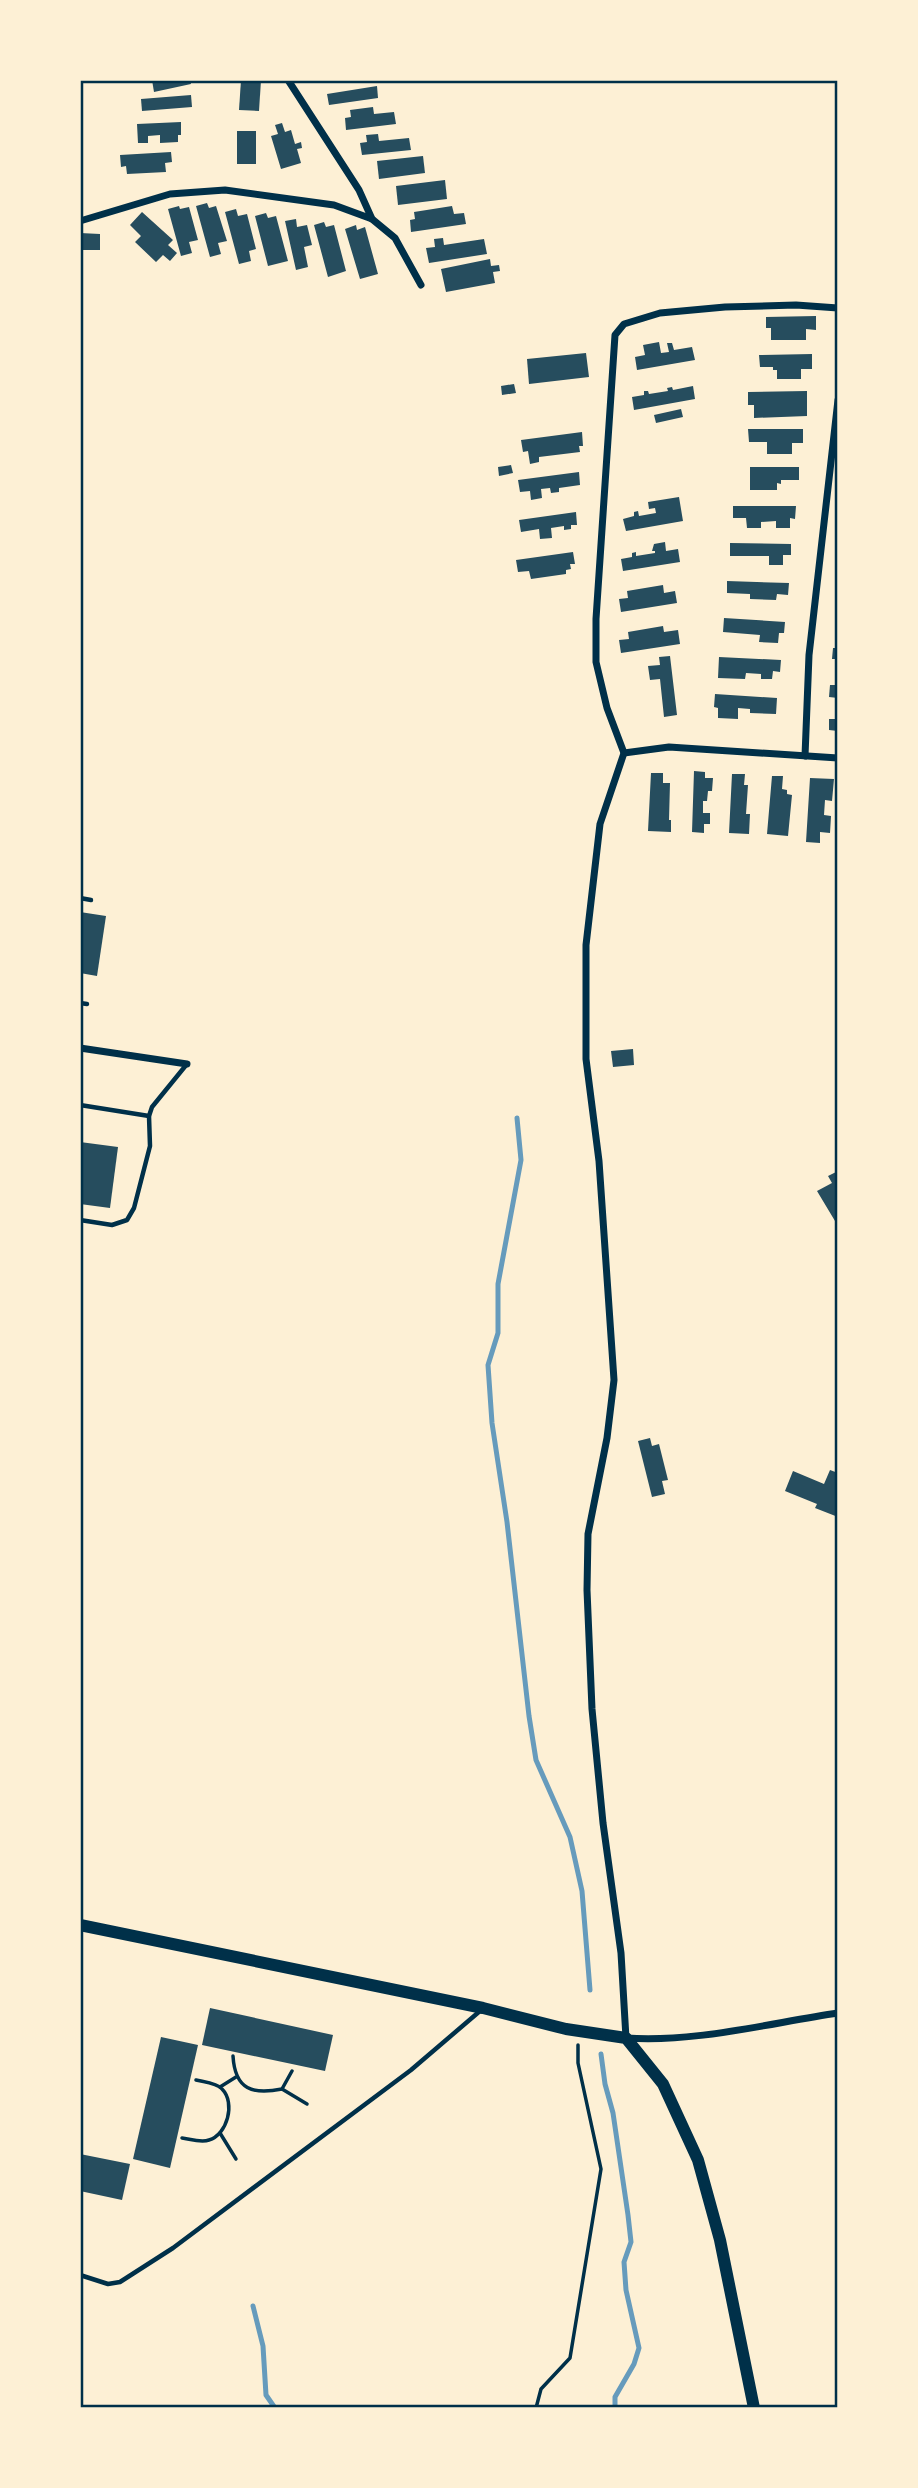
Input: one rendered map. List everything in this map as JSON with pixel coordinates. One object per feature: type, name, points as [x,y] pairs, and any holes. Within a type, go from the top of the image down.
[{"type":"street","points":[[288,80],[359,190],[372,219]]},
{"type":"street","points":[[80,221],[170,194],[225,190],[334,205],[372,219],[395,238],[421,285]]},
{"type":"street","points":[[754,2407],[720,2240],[698,2160],[663,2084],[626,2038],[621,1952],[603,1823],[592,1709],[587,1534],[607,1438],[614,1380],[599,1161],[586,1059],[586,945],[600,824],[624,753],[607,708],[596,662],[596,619],[615,335],[624,324],[660,313],[725,307],[796,305],[838,308]]},
{"type":"street","points":[[805,756],[809,655],[838,400]]},
{"type":"street","points":[[624,753],[669,747],[838,758]]},
{"type":"street","points":[[80,1048],[187,1064]]},
{"type":"street","points":[[80,1925],[483,2008],[578,2031],[626,2038],[690,2037],[838,2013]]},
{"type":"lane","points":[[80,898],[91,900]]},
{"type":"lane","points":[[80,1003],[87,1004]]},
{"type":"lane","points":[[80,1220],[112,1225],[127,1220],[134,1208],[150,1146],[149,1116],[152,1107],[187,1064]]},
{"type":"lane","points":[[80,1105],[149,1116]]},
{"type":"lane","points":[[80,2275],[108,2284],[120,2282],[173,2248],[411,2070],[483,2008]]},
{"type":"path","points":[[536,2407],[541,2389],[570,2358],[601,2169],[578,2063],[578,2031]]},
{"type":"path","points":[[233,2056],[236,2077],[250,2089],[258,2092],[282,2089],[307,2104]]},
{"type":"path","points":[[282,2089],[292,2071]]},
{"type":"path","points":[[220,2087],[236,2077]]},
{"type":"path","points":[[181,2138],[206,2141],[220,2133],[228,2109],[228,2099],[220,2087],[196,2080]]},
{"type":"path","points":[[220,2133],[236,2159]]},
{"type":"building","points":[[152,80],[190,80],[191,84],[154,92]]},
{"type":"building","points":[[241,80],[261,80],[259,111],[239,110]]},
{"type":"building","points":[[377,86],[378,98],[329,105],[327,94]]},
{"type":"building","points":[[191,95],[192,107],[142,111],[141,99]]},
{"type":"building","points":[[373,107],[374,114],[394,112],[396,124],[346,130],[345,118],[351,117],[350,110]]},
{"type":"building","points":[[181,122],[178,142],[160,143],[160,135],[148,136],[148,143],[138,143],[137,124]]},
{"type":"building","points":[[282,123],[285,132],[291,130],[295,144],[301,142],[302,148],[297,149],[301,163],[281,169],[271,136],[278,134],[275,125]]},
{"type":"building","points":[[237,131],[256,131],[256,164],[237,164]]},
{"type":"building","points":[[378,134],[379,141],[409,138],[411,150],[362,155],[360,143],[367,142],[366,135]]},
{"type":"building","points":[[171,152],[172,162],[165,163],[166,172],[127,174],[126,166],[121,167],[120,155]]},
{"type":"building","points":[[423,156],[425,173],[379,179],[377,161]]},
{"type":"building","points":[[445,180],[447,199],[398,205],[396,186]]},
{"type":"building","points":[[207,203],[209,208],[216,206],[227,241],[218,243],[221,254],[210,257],[196,206]]},
{"type":"building","points":[[179,206],[180,209],[189,207],[198,240],[189,242],[192,253],[181,256],[168,209]]},
{"type":"building","points":[[452,206],[454,214],[464,213],[466,224],[411,232],[410,220],[415,219],[414,212]]},
{"type":"building","points":[[236,209],[238,216],[247,214],[256,249],[249,251],[251,261],[239,264],[225,212]]},
{"type":"building","points":[[142,212],[173,240],[168,245],[177,253],[170,261],[163,255],[156,262],[135,242],[141,236],[130,225]]},
{"type":"building","points":[[266,213],[268,218],[276,216],[288,261],[268,266],[255,216]]},
{"type":"building","points":[[296,219],[297,227],[307,225],[312,245],[304,247],[308,267],[296,270],[285,221]]},
{"type":"building","points":[[324,222],[326,227],[334,225],[346,271],[328,277],[314,225]]},
{"type":"building","points":[[356,225],[357,230],[365,227],[378,274],[360,279],[345,229]]},
{"type":"building","points":[[80,233],[100,234],[100,250],[80,250]]},
{"type":"building","points":[[443,238],[444,245],[484,239],[487,254],[429,263],[426,248],[435,247],[434,239]]},
{"type":"building","points":[[490,259],[491,266],[499,265],[500,271],[493,272],[495,283],[446,292],[441,269]]},
{"type":"building","points":[[816,316],[816,330],[806,329],[806,340],[771,340],[771,328],[766,328],[766,317]]},
{"type":"building","points":[[659,342],[661,353],[669,352],[667,343],[672,343],[674,350],[692,347],[695,360],[637,370],[635,357],[645,355],[643,345]]},
{"type":"building","points":[[586,353],[589,377],[529,384],[527,359]]},
{"type":"building","points":[[812,354],[812,369],[801,369],[801,379],[777,379],[777,370],[773,370],[773,367],[760,367],[759,355]]},
{"type":"building","points":[[514,384],[516,393],[502,395],[501,386]]},
{"type":"building","points":[[693,386],[695,399],[634,410],[632,397],[644,395],[644,391],[649,394],[668,391],[667,388],[672,387],[673,390]]},
{"type":"building","points":[[807,391],[807,416],[754,418],[754,405],[748,405],[748,392]]},
{"type":"building","points":[[681,409],[683,417],[656,423],[654,415]]},
{"type":"building","points":[[748,429],[803,429],[803,443],[792,443],[792,454],[767,454],[767,442],[749,442]]},
{"type":"building","points":[[582,432],[583,446],[579,446],[580,452],[539,457],[539,462],[530,464],[528,451],[523,452],[521,440]]},
{"type":"building","points":[[511,465],[513,473],[499,476],[498,467]]},
{"type":"building","points":[[750,467],[799,467],[799,480],[781,480],[781,484],[777,483],[777,490],[750,490]]},
{"type":"building","points":[[579,472],[580,485],[559,488],[559,492],[551,493],[550,488],[541,489],[542,498],[531,500],[530,491],[520,492],[518,480]]},
{"type":"building","points":[[679,497],[683,521],[626,531],[623,519],[634,516],[634,512],[638,511],[639,516],[656,513],[655,508],[649,509],[648,502]]},
{"type":"building","points":[[733,506],[796,506],[795,519],[790,518],[790,528],[776,528],[776,521],[761,522],[761,528],[747,528],[746,518],[733,518]]},
{"type":"building","points":[[576,512],[577,525],[571,525],[571,529],[564,530],[564,526],[551,528],[552,538],[540,539],[539,529],[521,532],[519,520]]},
{"type":"building","points":[[665,542],[666,551],[678,549],[680,562],[623,571],[621,559],[632,557],[632,553],[636,552],[636,556],[655,553],[652,551],[654,544]]},
{"type":"building","points":[[730,543],[791,544],[791,555],[783,555],[783,565],[769,565],[769,556],[730,556]]},
{"type":"building","points":[[573,552],[575,564],[570,564],[571,569],[566,570],[566,574],[531,579],[529,571],[518,572],[516,560]]},
{"type":"building","points":[[727,581],[789,583],[788,595],[777,594],[776,600],[750,599],[750,594],[727,593]]},
{"type":"building","points":[[663,585],[664,593],[675,591],[677,603],[621,612],[619,599],[628,598],[627,591]]},
{"type":"building","points":[[724,618],[785,622],[784,633],[779,633],[778,643],[759,642],[760,635],[723,632]]},
{"type":"building","points":[[663,626],[664,632],[678,630],[680,644],[621,653],[619,640],[629,639],[628,632]]},
{"type":"building","points":[[833,648],[838,648],[838,659],[832,659]]},
{"type":"building","points":[[670,656],[677,715],[664,717],[660,679],[650,680],[648,666],[660,665],[659,657]]},
{"type":"building","points":[[719,657],[781,660],[780,672],[773,671],[772,679],[761,679],[761,674],[746,673],[745,679],[718,678]]},
{"type":"building","points":[[830,685],[838,685],[838,698],[829,697]]},
{"type":"building","points":[[715,694],[777,698],[776,714],[750,713],[750,709],[738,708],[738,719],[718,718],[718,708],[714,707]]},
{"type":"building","points":[[829,719],[838,719],[838,731],[829,730]]},
{"type":"building","points":[[694,771],[705,772],[705,778],[713,778],[712,791],[708,791],[707,801],[703,801],[703,813],[710,813],[710,824],[704,824],[704,833],[692,832]]},
{"type":"building","points":[[651,773],[663,773],[663,783],[670,783],[671,832],[648,831]]},
{"type":"building","points":[[732,774],[745,774],[744,785],[748,785],[746,814],[750,814],[749,834],[729,833]]},
{"type":"building","points":[[772,776],[783,776],[782,789],[792,795],[788,836],[767,834]]},
{"type":"building","points":[[810,778],[834,779],[832,801],[825,800],[824,815],[831,816],[830,833],[820,832],[820,843],[806,842]]},
{"type":"building","points":[[80,912],[106,916],[97,976],[80,973]]},
{"type":"building","points":[[633,1049],[634,1065],[613,1067],[611,1051]]},
{"type":"building","points":[[80,1142],[118,1147],[110,1208],[80,1204]]},
{"type":"building","points":[[838,1171],[838,1226],[817,1191],[832,1183],[828,1176]]},
{"type":"building","points":[[650,1438],[652,1446],[659,1444],[668,1480],[662,1481],[665,1494],[652,1497],[638,1441]]},
{"type":"building","points":[[830,1470],[838,1473],[838,1517],[815,1508],[817,1504],[785,1491],[793,1471],[824,1484]]},
{"type":"building","points":[[210,2008],[333,2035],[325,2071],[202,2045]]},
{"type":"building","points":[[161,2037],[198,2045],[170,2168],[133,2159]]},
{"type":"building","points":[[80,2154],[130,2164],[122,2200],[80,2191]]},
{"type":"waterway","points":[[517,1118],[521,1160],[498,1284],[498,1333],[488,1365],[492,1423],[536,1760],[570,1837],[582,1891],[590,1990]]},
{"type":"waterway","points":[[601,2054],[628,2215],[631,2242],[624,2262],[626,2290],[639,2348],[634,2364],[615,2397],[615,2408]]},
{"type":"waterway","points":[[253,2306],[263,2346],[266,2395],[275,2408]]}]
